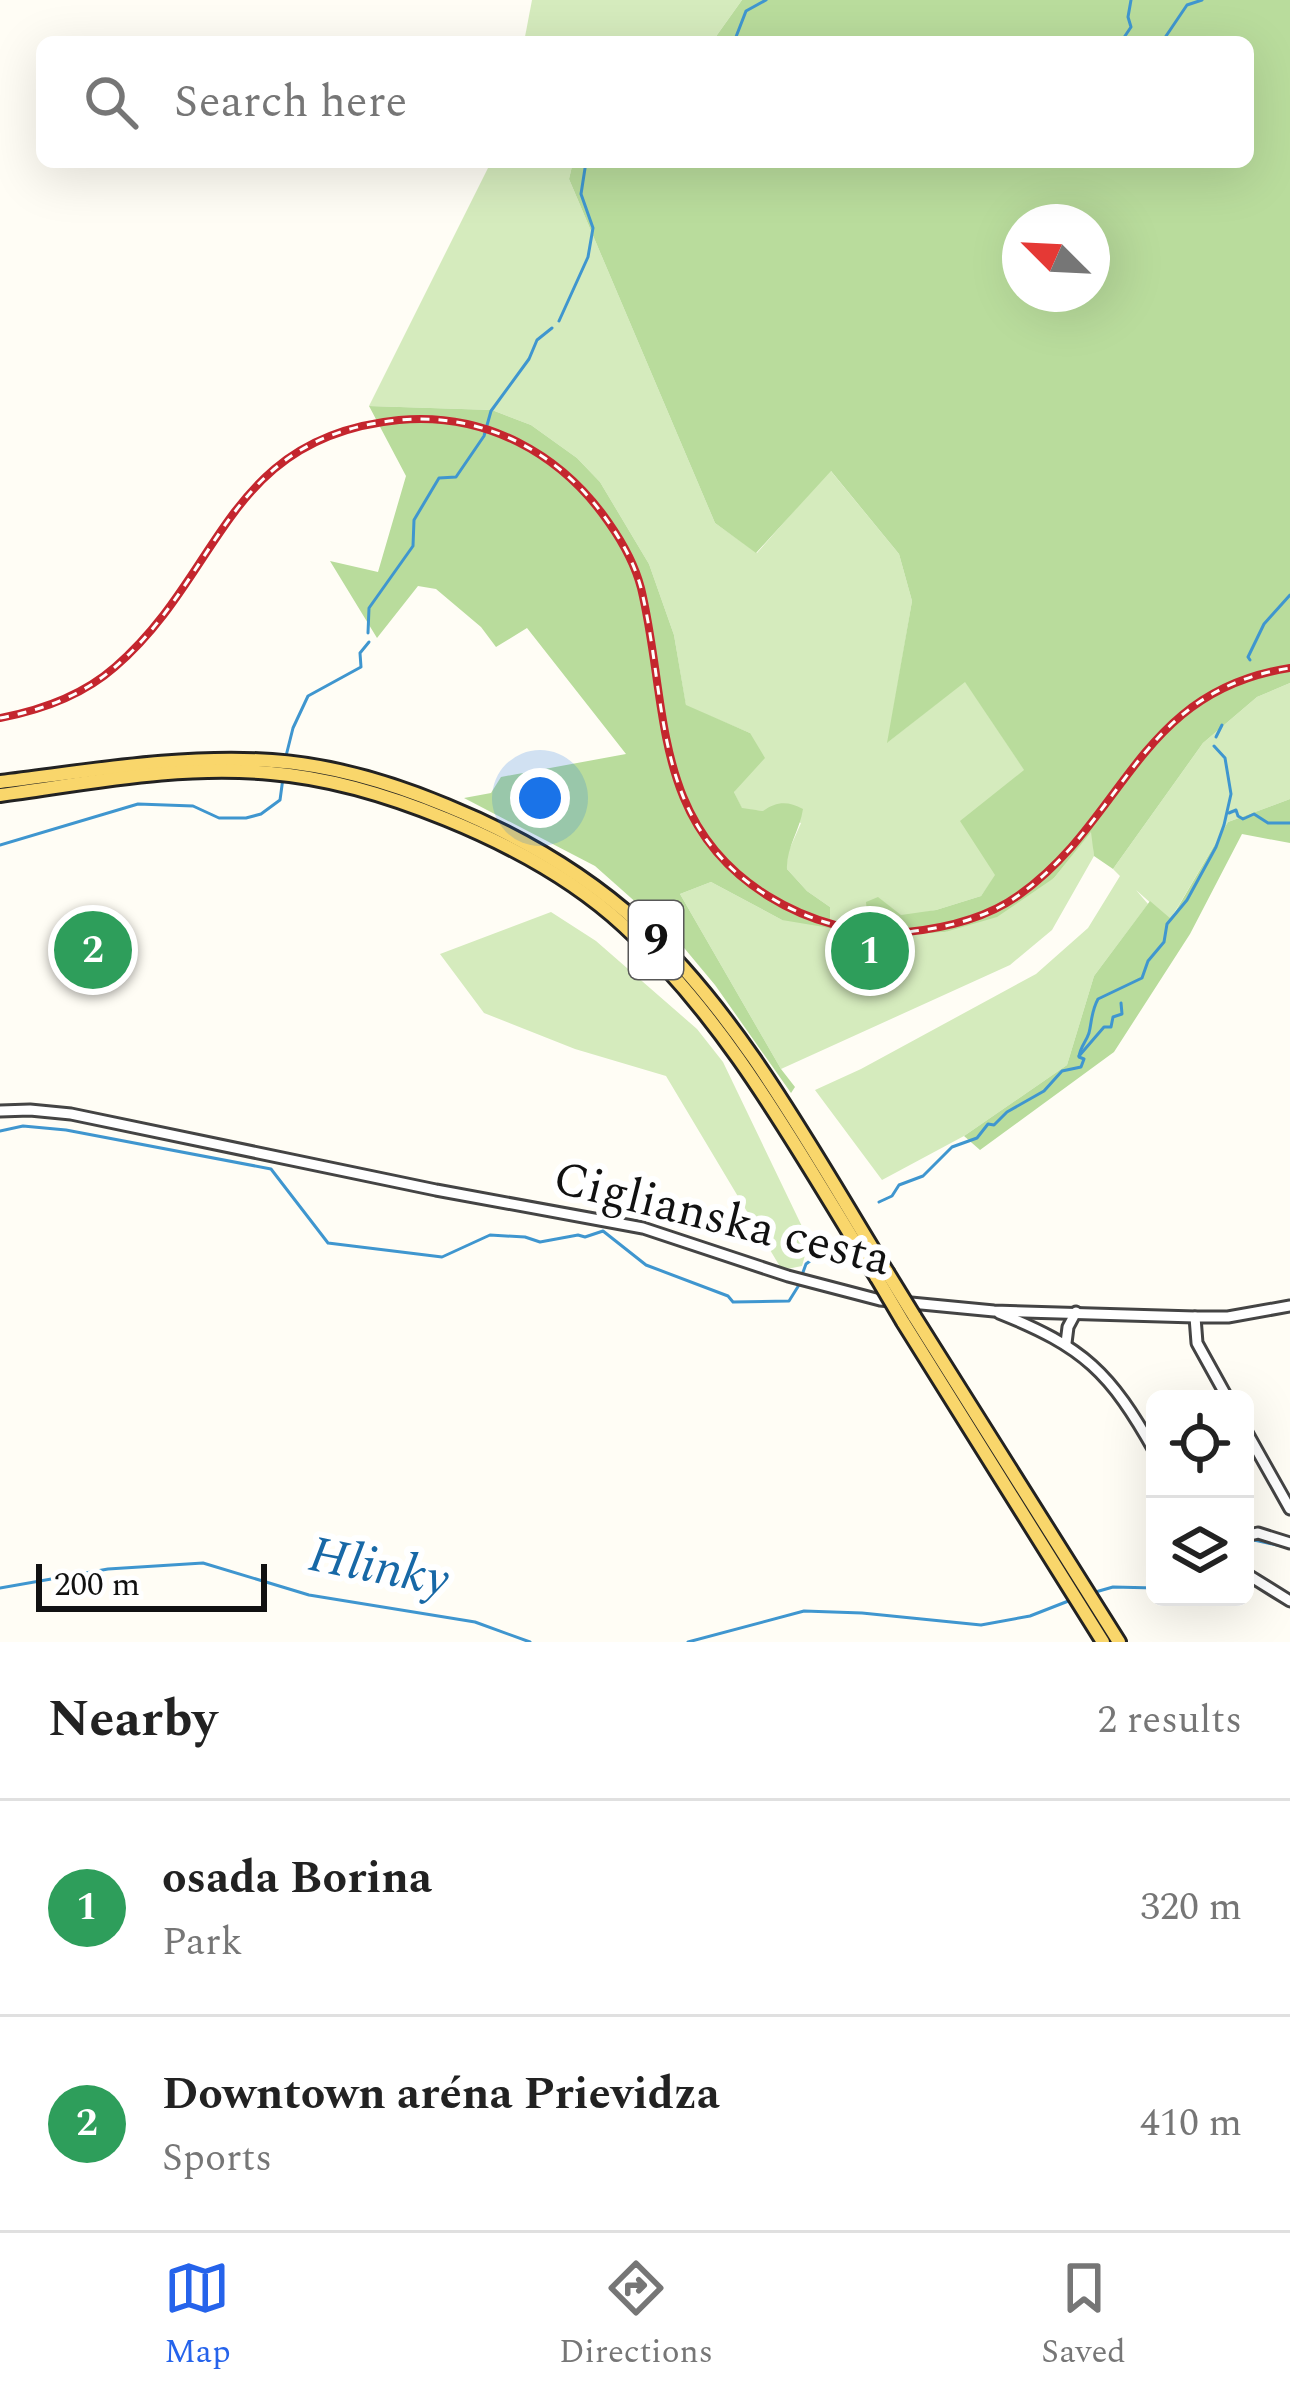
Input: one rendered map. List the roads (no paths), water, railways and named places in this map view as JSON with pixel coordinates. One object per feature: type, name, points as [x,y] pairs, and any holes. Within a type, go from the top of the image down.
[{"type":"main road","name":"9","points":[[0,782],[153,762],[269,767],[386,784],[496,826],[588,881],[627,912],[695,983],[741,1043],[1082,1596],[1119,1642]]},
{"type":"main road","name":"9","points":[[0,795],[129,777],[269,767]]},
{"type":"main road","name":"9","points":[[1082,1596],[1103,1642]]},
{"type":"street","name":"Ciglianska cesta","points":[[0,1111],[71,1114],[628,1225],[868,1298],[994,1311],[1195,1317],[1228,1317],[1290,1306]]},
{"type":"street","points":[[994,1311],[1066,1343],[1112,1385],[1146,1436]]},
{"type":"street","points":[[1066,1343],[1076,1312]]},
{"type":"street","points":[[1195,1317],[1197,1343],[1223,1390]]},
{"type":"street","points":[[1254,1445],[1290,1509]]},
{"type":"street","points":[[1254,1534],[1290,1543]]},
{"type":"street","points":[[1254,1579],[1290,1601]]},
{"type":"waterway","points":[[736,36],[746,11],[766,0]]},
{"type":"waterway","points":[[1125,36],[1131,27],[1131,0]]},
{"type":"waterway","points":[[1166,36],[1187,5],[1202,0]]},
{"type":"waterway","points":[[559,321],[588,257],[593,228],[581,194],[585,168]]},
{"type":"waterway","points":[[368,633],[369,608],[413,546],[414,520],[439,478],[456,477],[484,436],[491,411],[529,359],[537,340],[552,328]]},
{"type":"waterway","points":[[1250,660],[1264,624],[1290,595]]},
{"type":"waterway","points":[[286,756],[308,696],[361,667],[360,653],[369,642]]},
{"type":"waterway","points":[[1216,737],[1222,725]]},
{"type":"waterway","points":[[879,1202],[892,1196],[899,1185],[923,1176],[952,1147],[977,1138],[988,1124],[994,1125],[1044,1091],[1062,1071],[1081,1067],[1084,1059],[1079,1057],[1098,999],[1142,978],[1148,961],[1164,942],[1167,924],[1187,900],[1216,847],[1231,794],[1225,758],[1214,746]]},
{"type":"waterway","points":[[0,845],[138,804],[193,806],[219,818],[246,818],[280,800],[283,778]]},
{"type":"waterway","points":[[1229,813],[1236,810],[1243,819],[1254,814],[1268,823],[1290,823]]},
{"type":"waterway","points":[[1079,1056],[1104,1027],[1111,1027],[1113,1017],[1122,1014],[1121,1003]]},
{"type":"waterway","points":[[0,1131],[23,1126],[66,1130],[271,1169],[328,1243],[442,1257],[490,1235],[540,1242],[603,1231],[646,1265],[733,1302],[789,1301],[799,1285]]},
{"type":"waterway","points":[[802,1275],[806,1264],[827,1248]]},
{"type":"waterway","name":"Hlinky","points":[[1254,1540],[1290,1548]]},
{"type":"waterway","name":"Hlinky","points":[[0,1588],[108,1569],[203,1563],[309,1595],[475,1622],[530,1642]]},
{"type":"waterway","name":"Hlinky","points":[[1092,1593],[1113,1587],[1146,1588]]},
{"type":"waterway","name":"Hlinky","points":[[688,1642],[804,1611],[981,1625],[1030,1616],[1071,1600]]},
{"type":"railway","points":[[0,718],[61,700],[115,667],[151,630],[232,515],[261,481],[296,453],[341,432],[399,420],[461,423],[518,442],[568,476],[590,498],[619,538],[638,579],[671,758],[683,797],[702,833],[730,867],[768,896],[835,925],[871,932],[922,930],[966,921],[1007,903],[1055,864],[1166,730],[1199,702],[1239,681],[1290,668]]},
{"type":"place","name":"Downtown aréna Prievidza","points":[[93,950]]},
{"type":"place","name":"osada Borina","points":[[870,951]]}]
